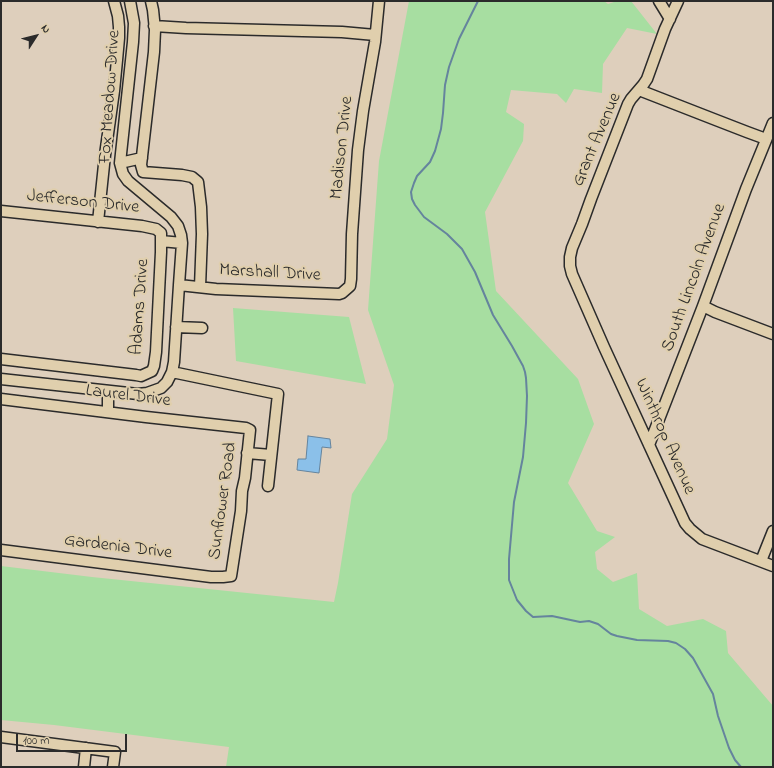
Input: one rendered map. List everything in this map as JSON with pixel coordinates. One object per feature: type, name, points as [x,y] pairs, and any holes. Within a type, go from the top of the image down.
[{"type":"street","points":[[98,222],[105,155],[118,60],[119,27],[114,1]]},
{"type":"street","name":"Fox Meadow Drive","points":[[1,379],[138,394],[147,393],[161,388],[167,382],[172,372],[174,362],[182,243],[181,235],[178,226],[167,214],[130,185],[124,178],[120,163],[133,42],[134,23],[130,1]]},
{"type":"street","points":[[151,1],[154,26],[153,58],[141,165],[143,172],[182,175],[192,177],[198,182],[202,234],[200,287]]},
{"type":"street","name":"Madison Drive","points":[[339,294],[342,294],[350,286],[351,279],[352,234],[358,150],[372,62],[379,1]]},
{"type":"street","points":[[659,1],[670,19]]},
{"type":"street","name":"Grant Avenue","points":[[572,274],[570,257],[572,248],[628,104],[647,79],[678,1]]},
{"type":"street","points":[[154,26],[342,32],[375,35]]},
{"type":"street","points":[[639,90],[746,132],[766,138]]},
{"type":"street","name":"South Lincoln Avenue","points":[[649,445],[703,306],[746,189],[773,123]]},
{"type":"street","points":[[120,163],[142,158]]},
{"type":"street","name":"Jefferson Drive","points":[[1,211],[147,227],[156,229],[161,237],[182,243]]},
{"type":"street","name":"Adams Drive","points":[[1,359],[141,376],[152,371],[154,366],[160,279],[161,237]]},
{"type":"street","name":"Winthrop Avenue","points":[[572,274],[681,515],[690,529],[702,539],[773,566]]},
{"type":"street","name":"Marshall Drive","points":[[179,285],[216,289],[339,294]]},
{"type":"street","points":[[703,306],[773,334]]},
{"type":"street","points":[[176,327],[202,328]]},
{"type":"street","points":[[172,372],[278,394],[268,486]]},
{"type":"street","points":[[108,391],[108,412]]},
{"type":"street","name":"Laurel Drive","points":[[1,399],[246,428],[250,430]]},
{"type":"street","name":"Sunflower Road","points":[[231,576],[241,511],[242,491],[245,478],[250,430]]},
{"type":"street","points":[[247,453],[271,455]]},
{"type":"street","points":[[761,561],[773,531]]},
{"type":"street","name":"Gardenia Drive","points":[[1,550],[211,577],[231,576]]},
{"type":"street","points":[[1,737],[115,752],[113,767]]},
{"type":"street","points":[[84,767],[86,748]]},
{"type":"green space","points":[[409,1],[604,1],[608,4],[617,1],[631,1],[657,34],[627,28],[603,64],[602,93],[574,89],[566,103],[557,94],[511,90],[506,112],[524,124],[523,141],[485,212],[496,291],[578,379],[594,424],[568,483],[597,531],[615,537],[595,552],[597,569],[613,582],[637,573],[639,609],[667,626],[703,619],[726,631],[728,653],[773,706],[773,767],[226,767],[229,747],[54,725],[1,720],[1,566],[334,602],[352,494],[387,439],[394,385],[368,310],[379,161]]},
{"type":"green space","points":[[233,308],[349,317],[366,384],[236,361]]},
{"type":"water","points":[[308,436],[330,439],[331,448],[322,447],[319,473],[297,470],[298,459],[306,459]]},
{"type":"waterway","points":[[478,1],[459,39],[449,67],[445,85],[441,129],[435,151],[430,162],[417,176],[411,192],[415,205],[424,217],[447,234],[462,249],[475,272],[493,315],[512,346],[525,372],[527,396],[526,423],[523,457],[514,502],[509,559],[509,580],[517,600],[533,617],[552,616],[580,622],[589,621],[598,624],[611,634],[617,636],[637,640],[668,641],[676,643],[685,649],[693,658],[713,694],[718,716],[729,748],[735,760],[741,767]]}]
